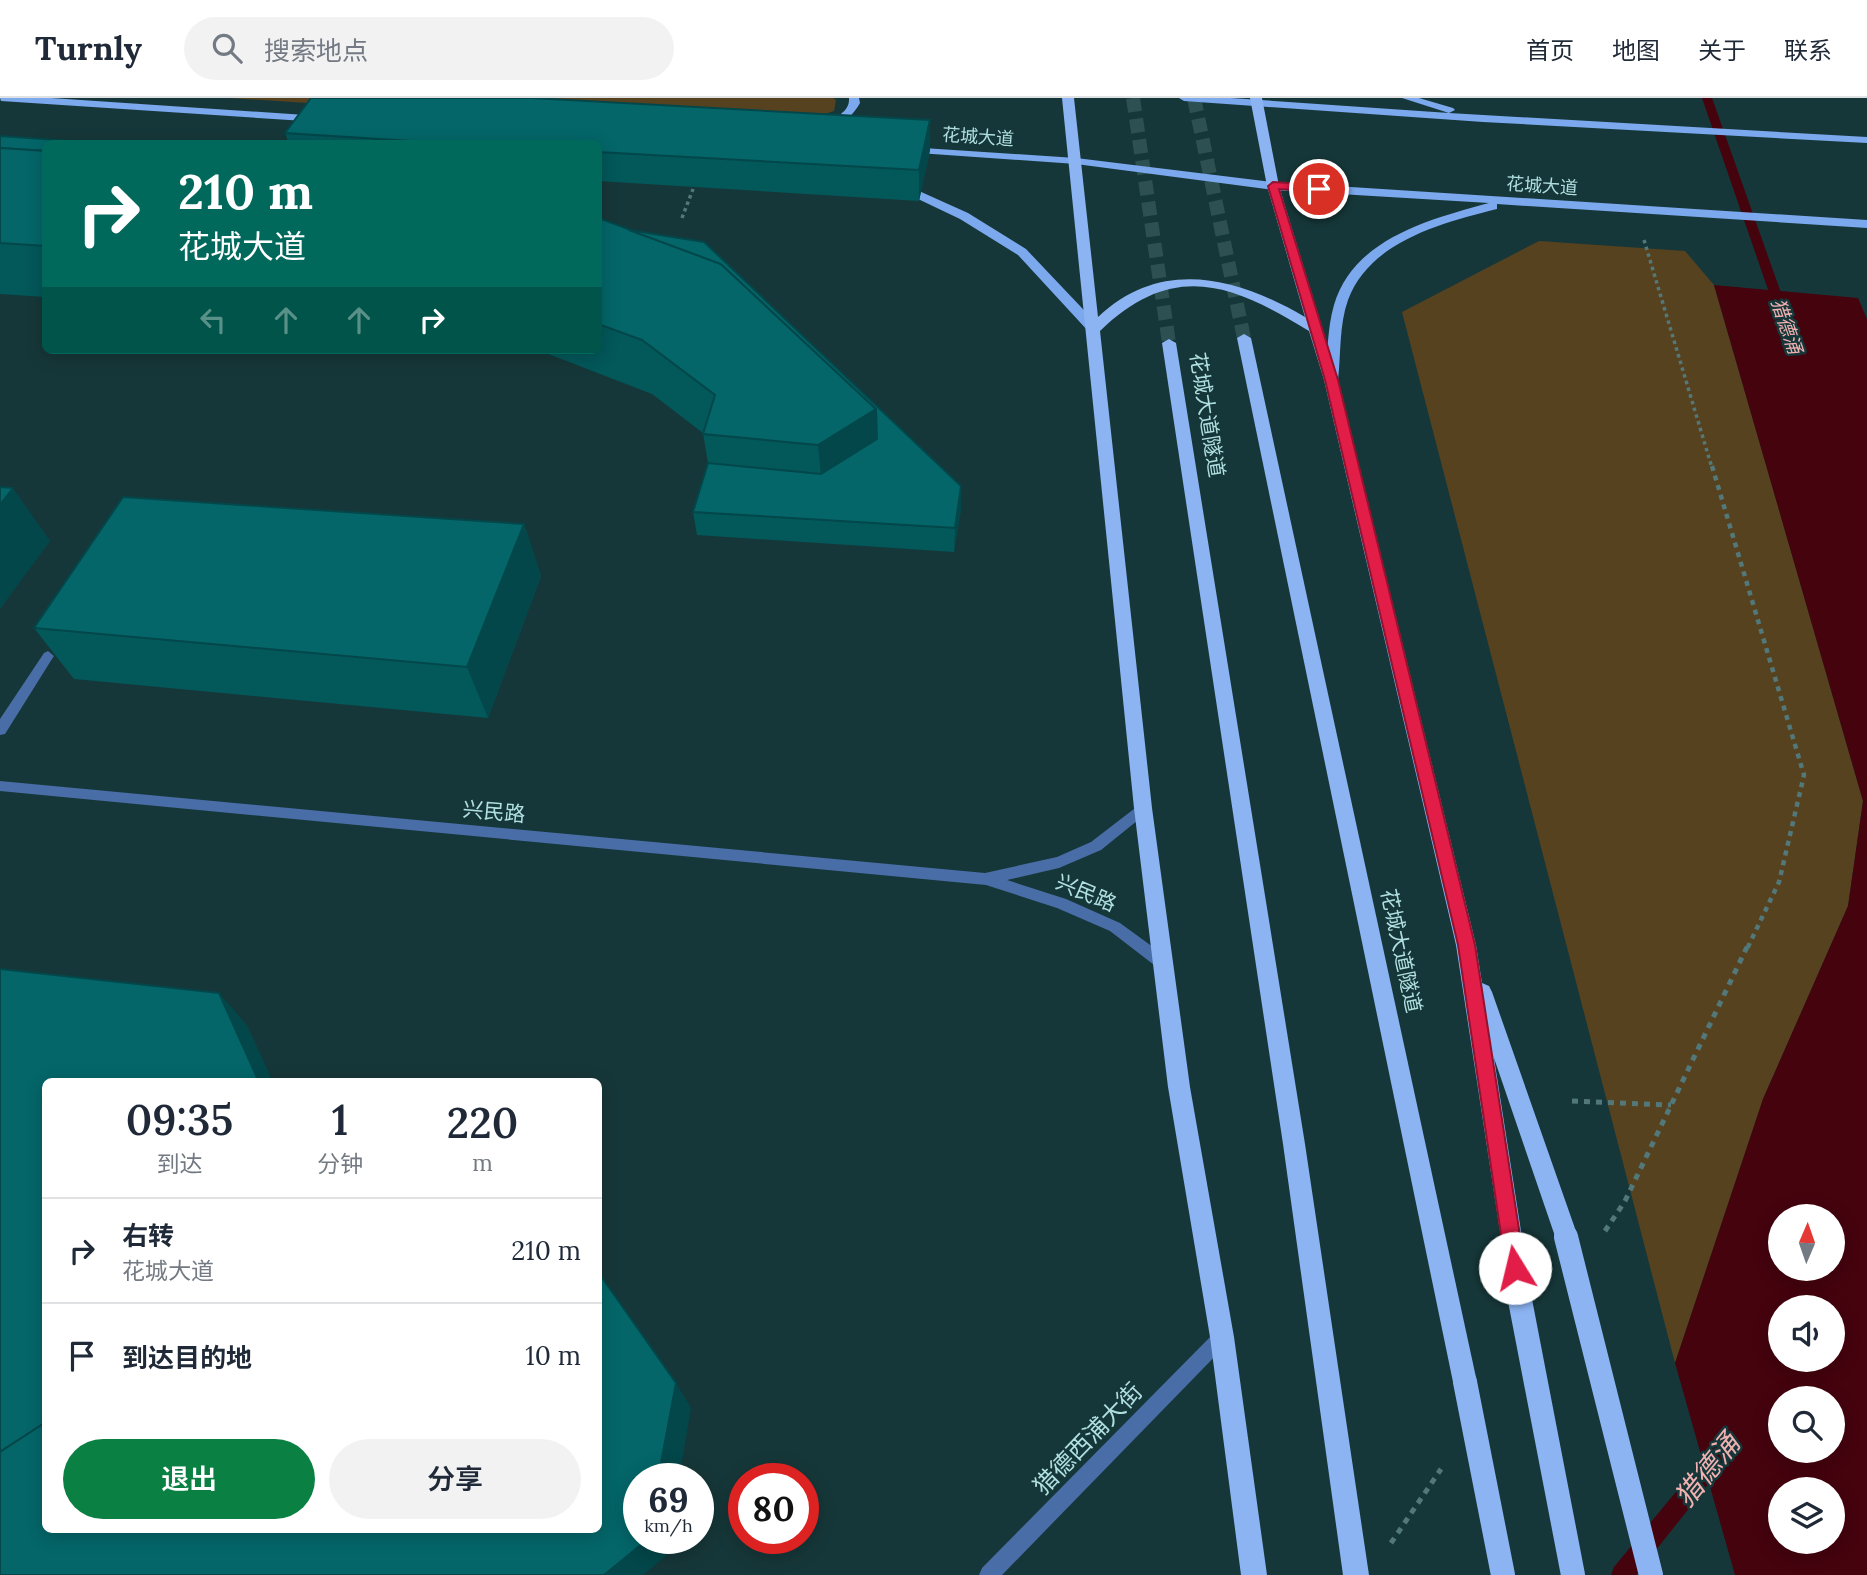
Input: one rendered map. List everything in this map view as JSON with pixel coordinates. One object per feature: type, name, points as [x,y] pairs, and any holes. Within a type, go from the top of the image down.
[{"type":"highway","points":[[1068,98],[1143,808],[1179,1087],[1222,1337],[1254,1575]]},
{"type":"highway","points":[[1257,101],[1273,186],[1331,380],[1466,945],[1519,1295],[1573,1575]]},
{"type":"highway","points":[[1094,329],[1136,295],[1178,283],[1215,283],[1275,303],[1317,330]]},
{"type":"highway","name":"花城大道隧道","points":[[1244,338],[1465,1382],[1503,1575]]},
{"type":"highway","name":"花城大道隧道","points":[[1169,343],[1294,1144],[1355,1575]]},
{"type":"highway","points":[[1466,945],[1566,1237],[1651,1575]]},
{"type":"main road","points":[[1,98],[328,120]]},
{"type":"main road","points":[[818,128],[849,114],[855,103],[854,98]]},
{"type":"main road","points":[[1184,98],[1257,101],[1483,120],[1867,140]]},
{"type":"main road","points":[[1406,98],[1483,120]]},
{"type":"main road","name":"花城大道","points":[[894,149],[1076,161],[1273,186],[1867,224]]},
{"type":"main road","points":[[881,181],[940,204],[1021,252],[1094,329]]},
{"type":"main road","points":[[1331,380],[1342,299],[1364,264],[1403,236],[1458,215],[1507,202]]},
{"type":"street","points":[[0,730],[48,656]]},
{"type":"street","name":"兴民路","points":[[0,786],[985,879],[1061,903],[1115,928],[1163,964]]},
{"type":"street","name":"兴民路","points":[[985,879],[1059,862],[1096,846],[1143,808]]},
{"type":"street","name":"猎德西浦大街","points":[[989,1575],[1222,1337]]},
{"type":"path","points":[[682,218],[693,189]]},
{"type":"path","points":[[1602,1235],[1625,1201],[1779,882],[1804,775],[1641,232]]},
{"type":"path","points":[[1572,1101],[1671,1105]]},
{"type":"path","points":[[1384,1552],[1446,1462]]},
{"type":"shaded area","points":[[229,98],[836,100],[834,111],[806,120],[570,120]]},
{"type":"shaded area","points":[[1539,241],[1685,251],[1714,285],[1863,801],[1848,906],[1763,1099],[1675,1363],[1402,312]]},
{"type":"water","points":[[1714,285],[1858,298],[1867,319],[1867,1575],[1735,1575],[1675,1363],[1763,1099],[1848,906],[1863,801]]},
{"type":"building","points":[[311,98],[532,98],[930,120],[919,170],[602,152],[602,140],[395,140],[285,133]]},
{"type":"building","points":[[0,136],[58,140],[42,140],[42,151],[0,148]]},
{"type":"building","points":[[0,148],[42,151],[42,246],[0,243]]},
{"type":"building","points":[[602,220],[721,264],[876,409],[818,445],[703,434],[715,395],[642,340],[602,325]]},
{"type":"building","points":[[629,230],[704,242],[961,486],[955,528],[693,512],[708,463],[821,474],[877,439],[876,409],[721,264]]},
{"type":"building","points":[[0,487],[13,488],[0,505]]},
{"type":"building","points":[[123,497],[524,524],[467,667],[34,628]]},
{"type":"building","points":[[0,969],[219,993],[257,1078],[42,1078],[42,1425],[0,1452]]},
{"type":"building","points":[[602,1278],[676,1383],[661,1463],[623,1463],[623,1554],[630,1554],[604,1575],[0,1575],[0,1452],[42,1425],[42,1533],[602,1533]]},
{"type":"waterway","name":"猎德涌","points":[[1707,98],[1781,310]]},
{"type":"waterway","name":"猎德涌","points":[[1622,1575],[1719,1455]]},
{"type":"tunnel","points":[[1133,98],[1169,343]]},
{"type":"tunnel","points":[[1194,98],[1244,338]]},
{"type":"route","points":[[1319,189],[1273,186],[1331,380],[1466,945],[1515,1268]]}]
